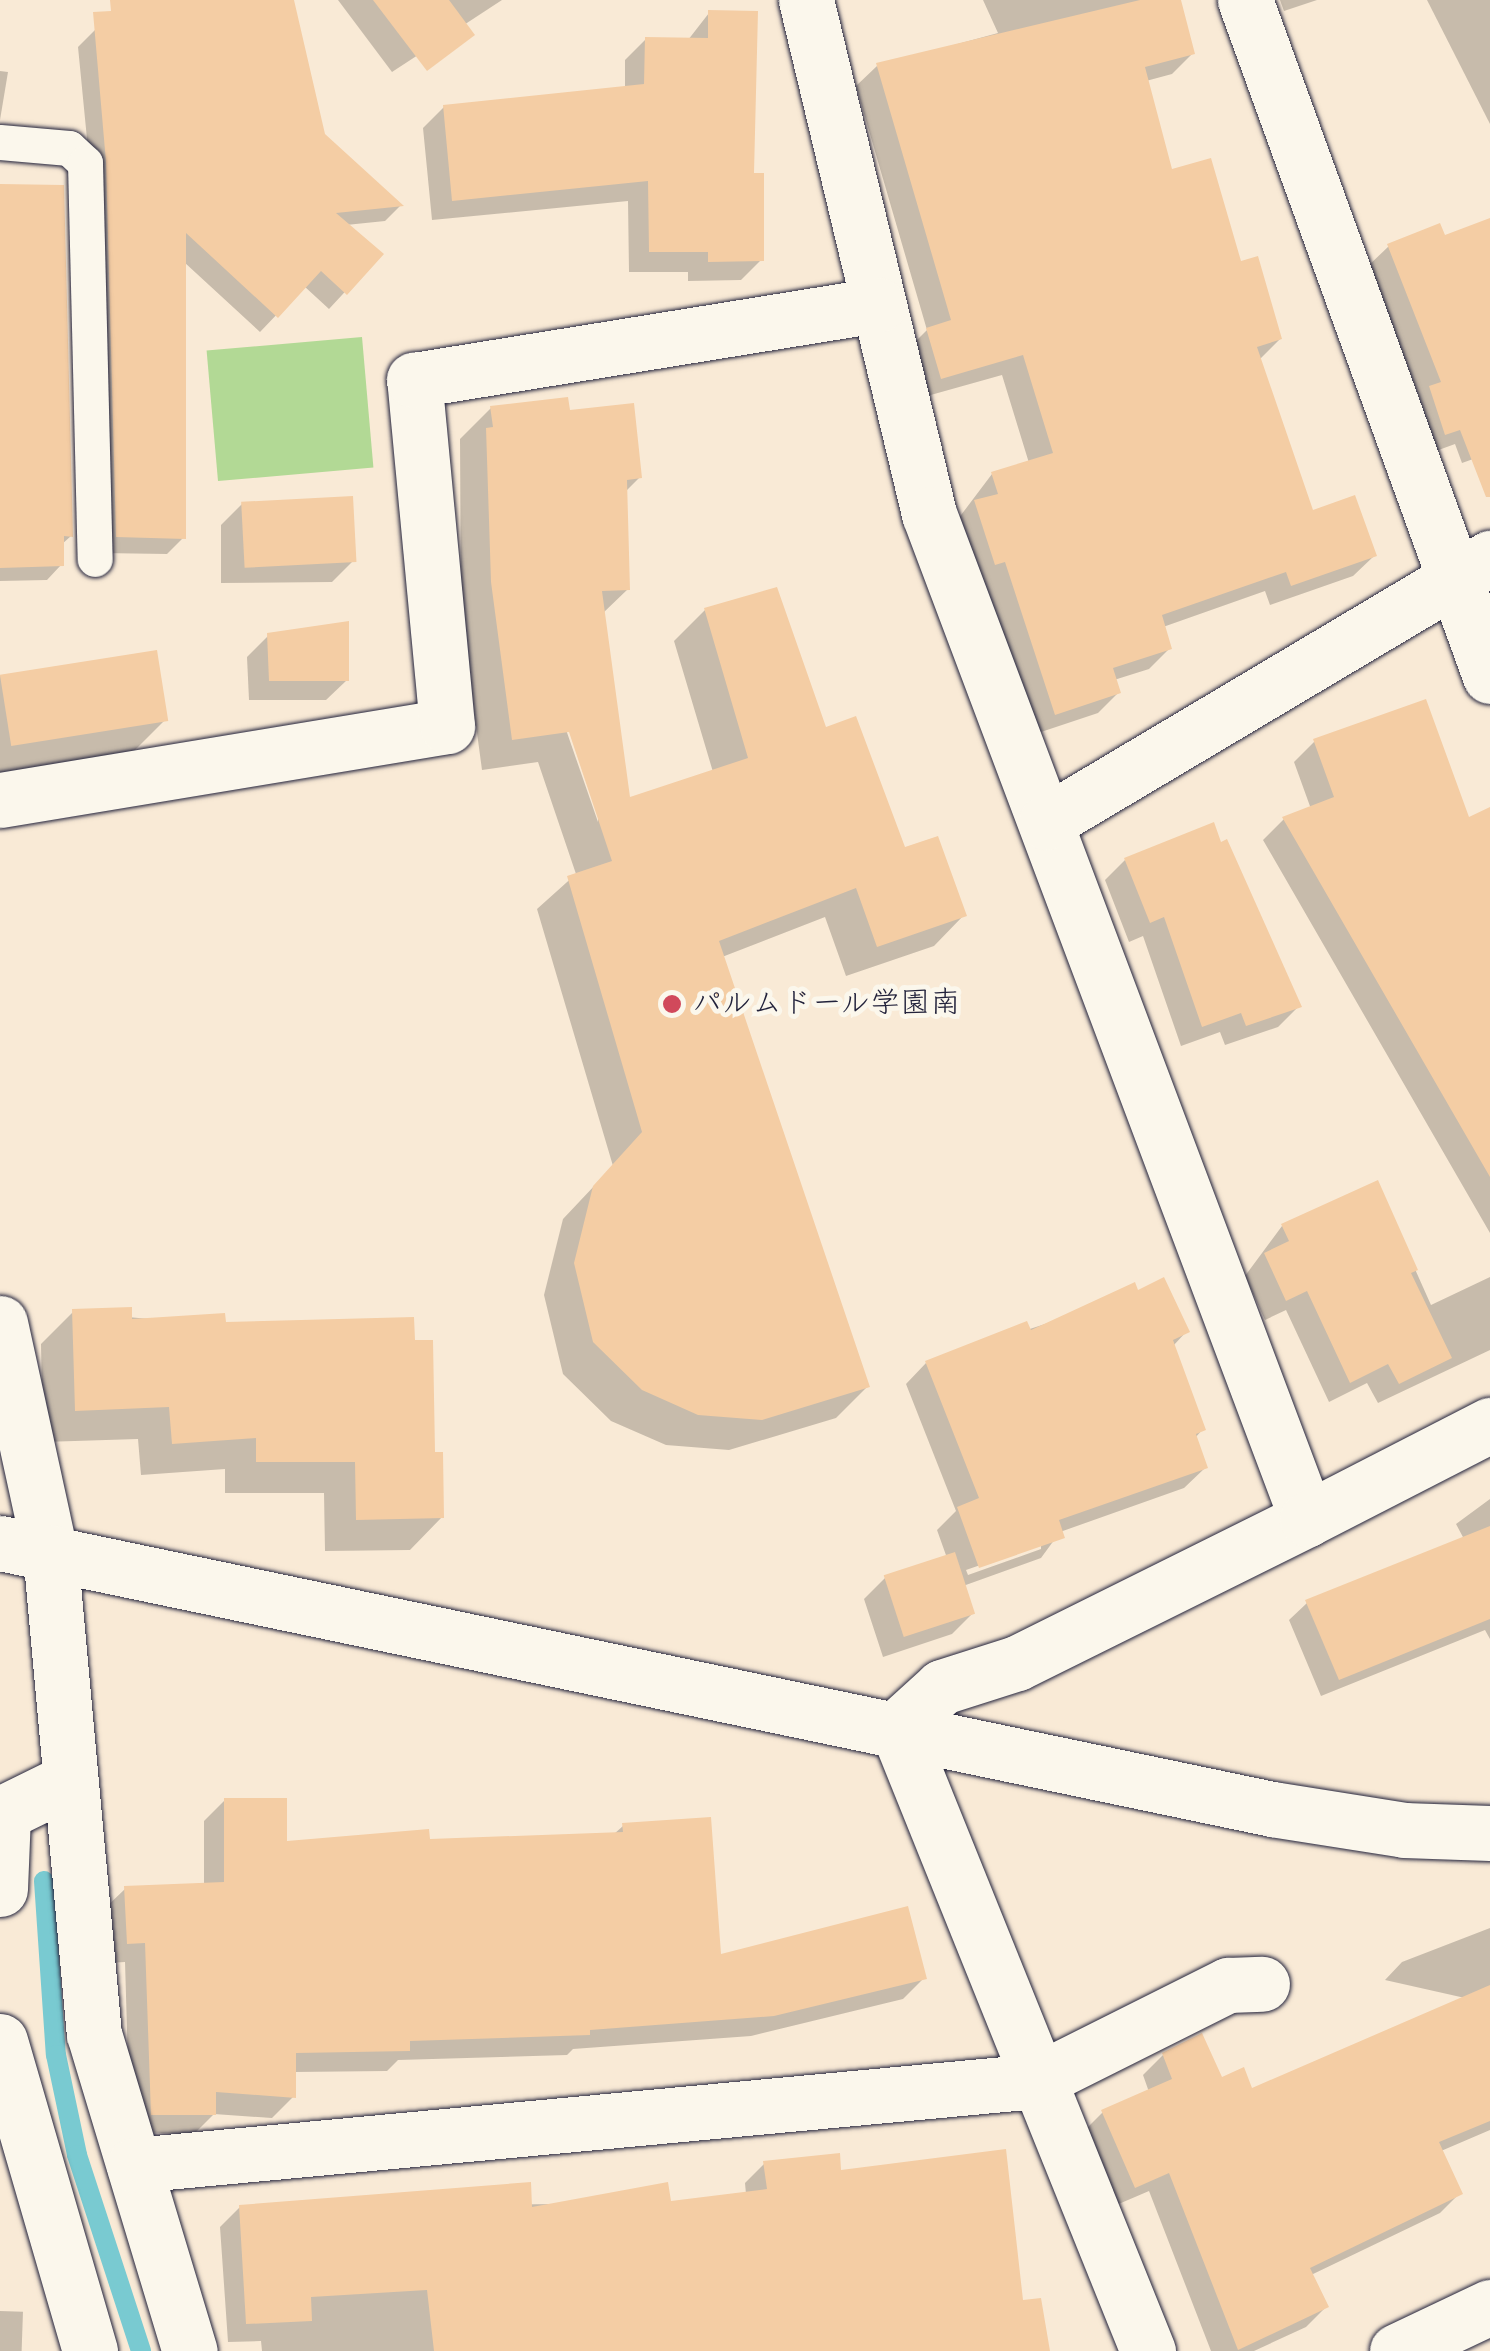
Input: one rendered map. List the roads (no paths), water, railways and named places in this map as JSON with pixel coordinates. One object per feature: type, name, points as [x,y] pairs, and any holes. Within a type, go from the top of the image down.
[{"type":"street","points":[[806,0],[928,514],[1307,1520]]},
{"type":"street","points":[[1245,0],[1471,569],[1490,676]]},
{"type":"street","points":[[0,800],[447,726],[414,380],[878,305]]},
{"type":"street","points":[[1046,822],[1471,569]]},
{"type":"street","points":[[0,1323],[25,1548],[68,1780],[94,2034],[190,2351]]},
{"type":"street","points":[[897,1728],[942,1687],[1016,1663],[1490,1425]]},
{"type":"street","points":[[25,1548],[1272,1809],[1404,1830],[1490,1832]]},
{"type":"street","points":[[897,1728],[1148,2351]]},
{"type":"street","points":[[0,1888],[2,1812],[68,1780]]},
{"type":"street","points":[[134,2166],[1036,2081],[1228,1985],[1262,1984]]},
{"type":"street","points":[[0,2041],[90,2351]]},
{"type":"street","points":[[1397,2351],[1490,2307]]},
{"type":"lane","points":[[0,142],[69,148],[85,162],[95,559]]},
{"type":"waterway","points":[[44,1881],[56,2055],[77,2155],[141,2351]]},
{"type":"place","name":"パルムドール学園南","points":[[672,1004]]}]
